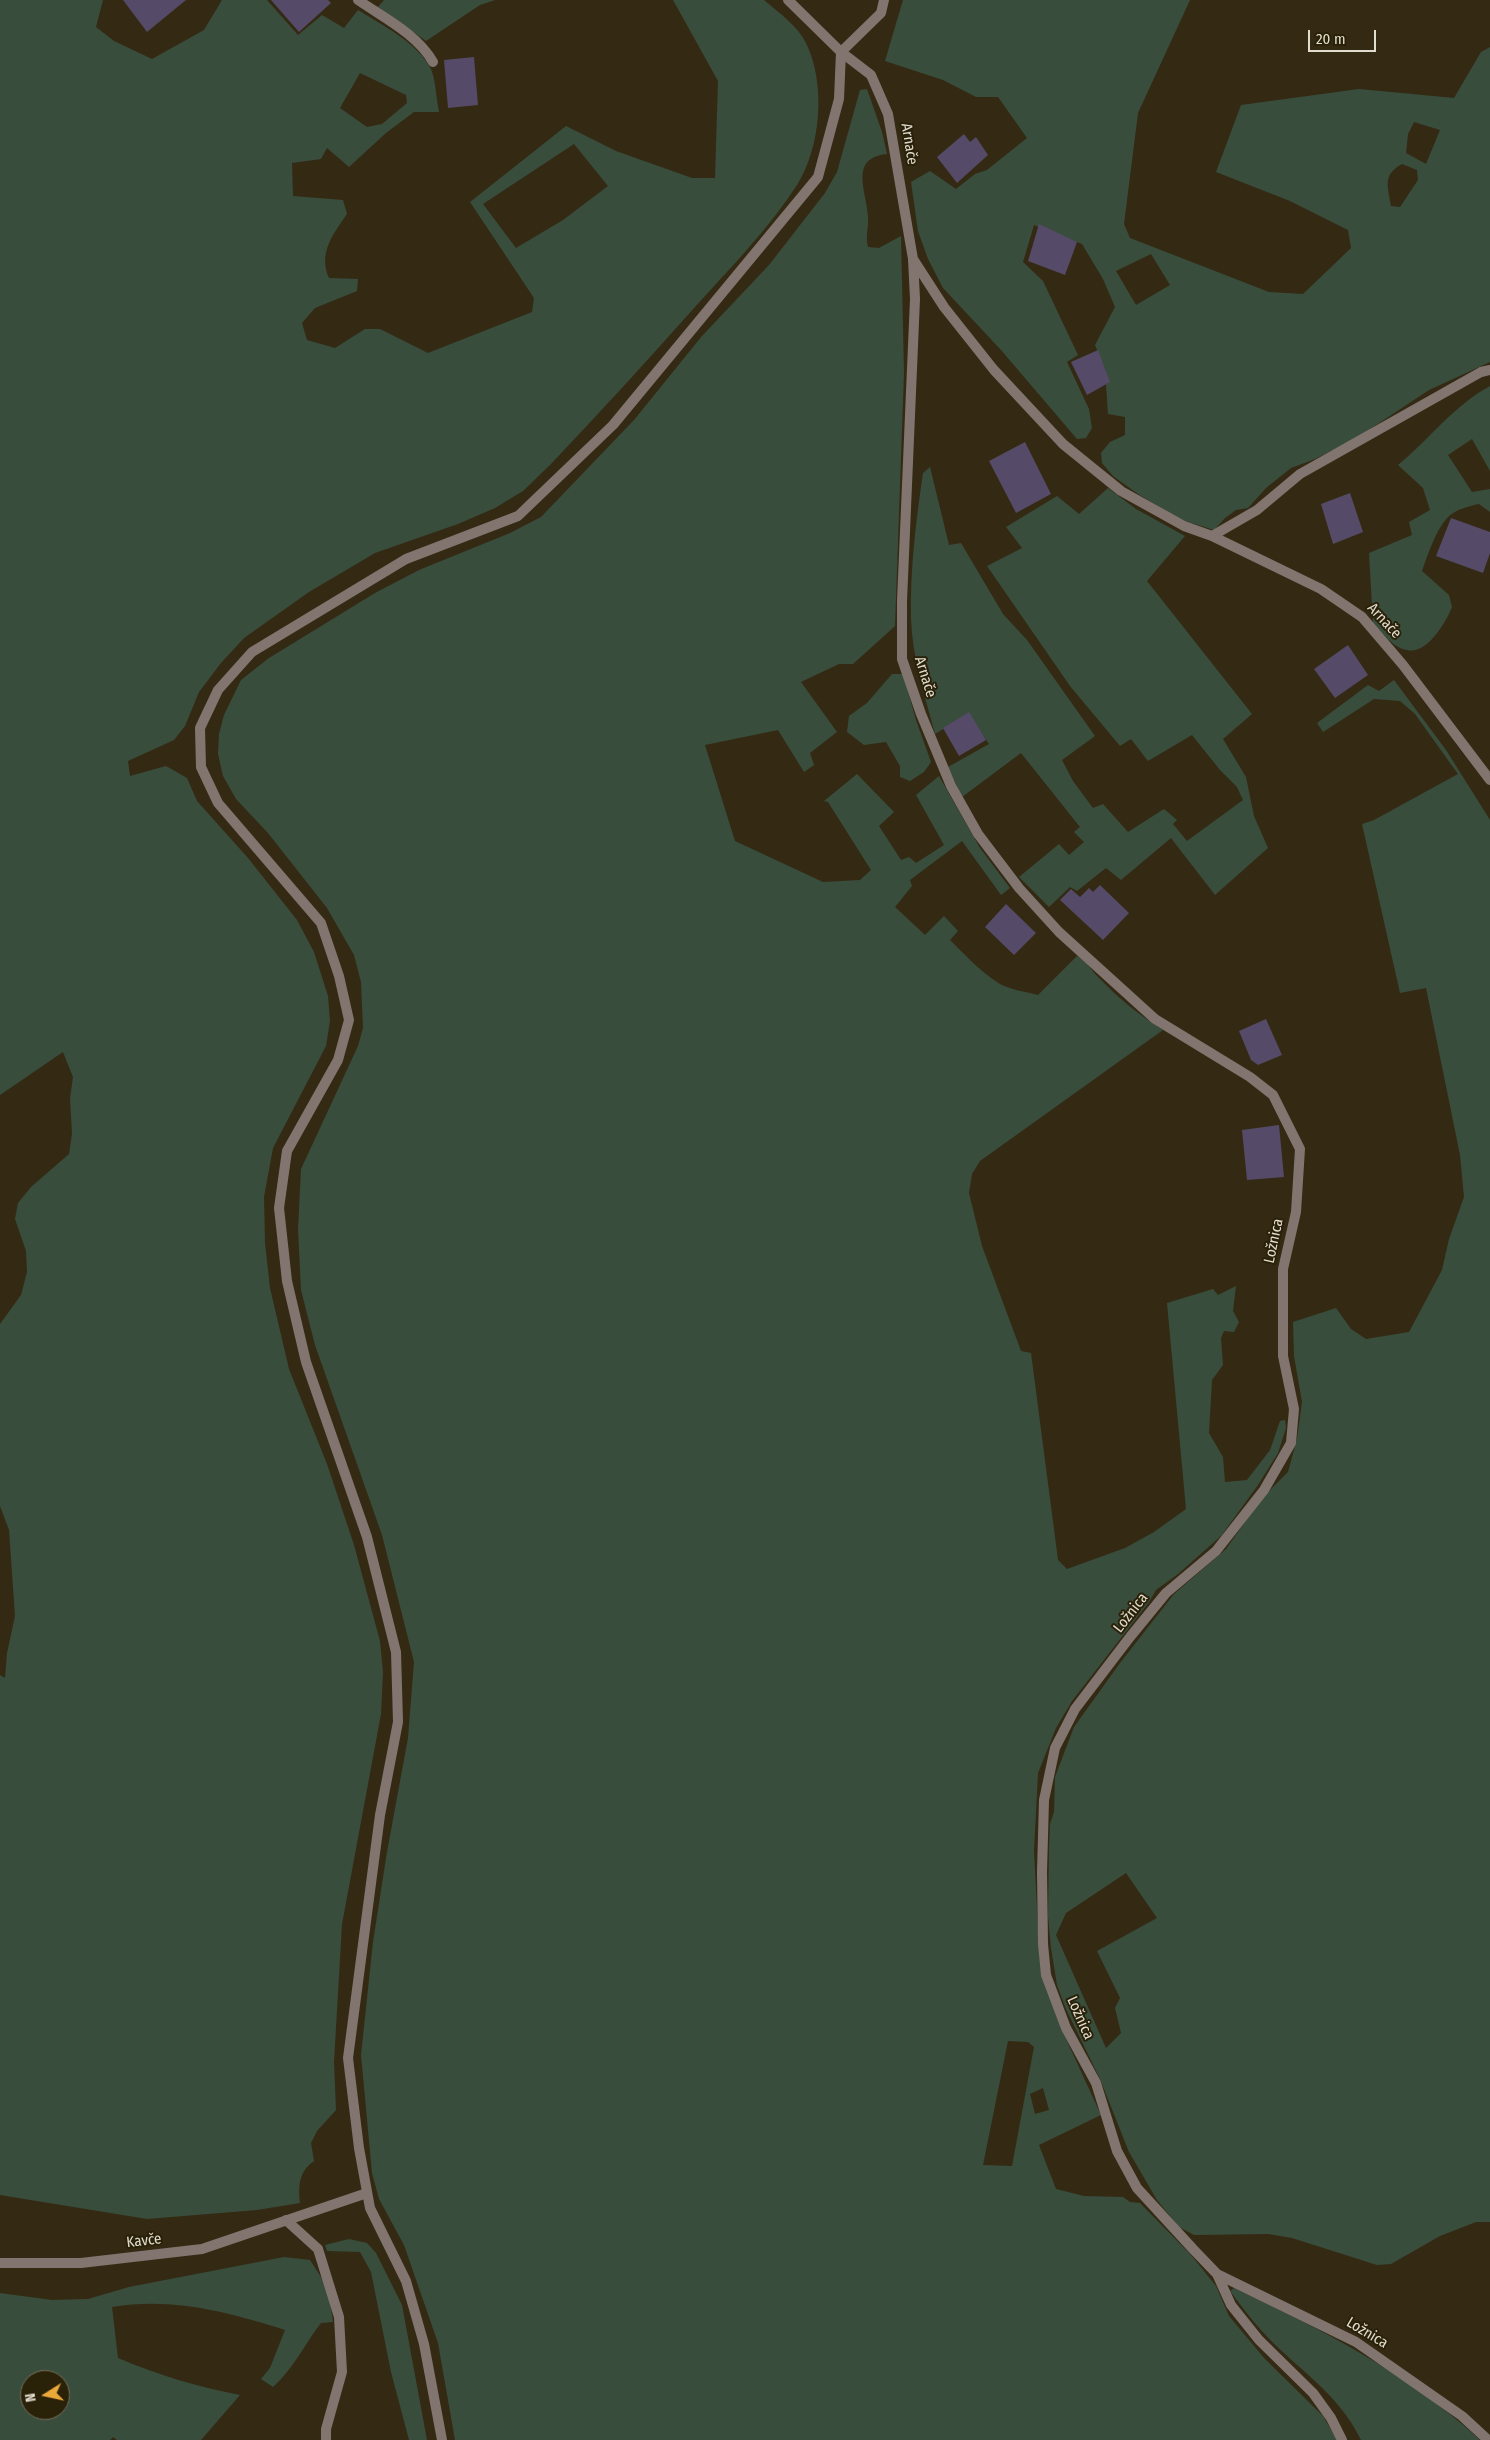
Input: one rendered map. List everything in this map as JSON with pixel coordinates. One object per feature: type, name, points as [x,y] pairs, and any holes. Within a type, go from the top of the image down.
[{"type":"street","points":[[358,0],[416,40],[426,49],[433,62]]},
{"type":"street","name":"Arnače","points":[[788,0],[841,52],[871,75],[888,114],[913,259],[914,299],[902,601],[902,660],[921,714],[951,786],[978,834],[1019,888],[1059,932],[1155,1019]]},
{"type":"street","points":[[442,2440],[424,2344],[406,2282],[370,2208],[359,2148],[348,2058],[380,1815],[398,1722],[396,1652],[367,1537],[306,1362],[287,1281],[279,1208],[287,1150],[338,1060],[349,1020],[339,976],[321,923],[218,803],[201,767],[200,728],[218,690],[252,652],[406,559],[518,516],[613,425],[818,177],[840,99],[841,52],[881,13],[884,0]]},
{"type":"street","name":"Arnače","points":[[913,259],[944,307],[994,370],[1063,444],[1121,491],[1184,526],[1212,536],[1321,589],[1362,617],[1403,665],[1490,780]]},
{"type":"street","points":[[1212,536],[1257,510],[1300,474],[1481,372],[1490,370]]},
{"type":"street","name":"Ložnica","points":[[1155,1019],[1250,1077],[1272,1095],[1300,1149],[1296,1212],[1283,1269],[1283,1356],[1294,1408],[1291,1443],[1264,1490],[1216,1551],[1166,1593],[1119,1652],[1075,1709],[1055,1748],[1044,1800],[1042,1872],[1043,1944],[1046,1975],[1066,2028],[1096,2083],[1117,2151],[1137,2188],[1217,2274],[1231,2305],[1259,2340],[1313,2393],[1331,2418],[1342,2440]]},
{"type":"street","name":"Kavče","points":[[0,2263],[80,2264],[202,2249],[367,2193]]},
{"type":"street","points":[[286,2220],[318,2249],[339,2317],[342,2372],[326,2429],[326,2440]]},
{"type":"street","name":"Ložnica","points":[[1217,2274],[1356,2342],[1462,2416],[1488,2440]]},
{"type":"green space","points":[[0,0],[103,0],[96,27],[114,41],[152,59],[204,30],[222,0],[267,0],[298,35],[322,15],[344,28],[358,10],[409,43],[431,69],[439,112],[414,112],[386,133],[349,167],[327,148],[321,159],[292,163],[293,196],[343,200],[347,214],[332,236],[326,252],[326,269],[329,278],[358,279],[357,291],[315,308],[302,323],[307,340],[335,348],[365,329],[380,329],[428,353],[532,312],[534,298],[470,202],[566,126],[616,151],[692,178],[715,178],[718,81],[673,0],[764,0],[793,25],[806,43],[816,77],[818,115],[816,134],[805,170],[786,202],[761,233],[606,405],[523,491],[495,508],[458,524],[375,553],[309,592],[244,638],[221,663],[199,692],[185,726],[174,740],[128,761],[130,776],[166,766],[187,778],[197,801],[248,858],[297,920],[314,952],[328,996],[330,1021],[326,1046],[273,1148],[264,1197],[265,1243],[270,1288],[289,1369],[327,1464],[354,1545],[380,1641],[383,1672],[381,1714],[342,1924],[334,2062],[336,2110],[317,2131],[311,2143],[314,2161],[302,2174],[299,2191],[300,2203],[257,2210],[147,2219],[0,2195],[0,1675],[5,1678],[7,1653],[15,1616],[9,1530],[0,1506],[0,1324],[21,1295],[27,1272],[26,1251],[15,1219],[18,1203],[31,1187],[69,1154],[72,1134],[70,1098],[73,1077],[63,1052],[0,1095]],"holes":[[[360,73],[406,95],[407,103],[382,124],[367,127],[340,108]],[[574,144],[608,186],[563,220],[516,248],[483,204]]]},
{"type":"green space","points":[[384,0],[495,0],[480,5],[426,41],[378,7]]},
{"type":"green space","points":[[903,0],[1190,0],[1138,113],[1124,224],[1130,238],[1269,292],[1303,294],[1351,248],[1348,230],[1290,201],[1216,172],[1241,105],[1359,89],[1454,98],[1481,52],[1490,47],[1490,362],[1429,390],[1355,439],[1315,459],[1291,468],[1266,488],[1248,508],[1236,510],[1214,530],[1179,519],[1113,476],[1102,463],[1101,453],[1110,442],[1125,435],[1125,417],[1108,414],[1105,369],[1095,345],[1115,307],[1103,279],[1082,244],[1034,225],[1023,262],[1043,281],[1078,355],[1067,362],[1089,409],[1092,428],[1086,438],[1077,439],[1001,350],[943,288],[928,259],[918,231],[911,182],[930,171],[956,189],[975,174],[987,170],[1027,138],[998,97],[976,97],[943,80],[885,61]],"holes":[[[1414,122],[1440,130],[1426,164],[1406,153],[1408,134]],[[1402,164],[1417,170],[1418,180],[1400,207],[1391,206],[1388,187],[1391,172]],[[1151,254],[1170,285],[1136,305],[1116,271]]]},
{"type":"green space","points":[[867,89],[882,132],[887,154],[875,157],[867,162],[862,178],[868,216],[868,247],[879,248],[901,236],[904,373],[895,626],[853,664],[839,664],[801,682],[837,732],[810,753],[814,765],[804,772],[778,730],[705,745],[735,841],[823,882],[860,880],[871,870],[828,802],[824,801],[857,774],[894,812],[879,826],[901,860],[909,857],[916,863],[944,845],[916,795],[939,776],[980,848],[1010,888],[1001,895],[962,841],[910,880],[912,886],[895,907],[925,935],[944,916],[958,931],[950,940],[987,975],[1000,984],[1014,989],[1038,995],[1077,956],[1121,999],[1163,1030],[980,1161],[972,1174],[969,1193],[982,1246],[1021,1351],[1031,1353],[1058,1560],[1067,1569],[1125,1548],[1154,1532],[1186,1509],[1167,1303],[1213,1289],[1218,1295],[1236,1286],[1233,1311],[1239,1322],[1234,1332],[1224,1331],[1221,1338],[1223,1365],[1212,1380],[1209,1433],[1223,1457],[1225,1482],[1247,1480],[1270,1450],[1280,1421],[1285,1420],[1286,1428],[1278,1453],[1258,1485],[1221,1536],[1178,1574],[1156,1590],[1149,1602],[1072,1701],[1056,1728],[1038,1773],[1034,1851],[1039,1947],[1061,2028],[1101,2115],[1039,2145],[1056,2189],[1084,2196],[1123,2197],[1130,2202],[1140,2203],[1191,2255],[1216,2286],[1229,2316],[1265,2359],[1323,2416],[1337,2440],[455,2440],[438,2343],[404,2245],[379,2199],[372,2173],[361,2055],[373,1942],[408,1738],[414,1662],[382,1535],[315,1345],[301,1290],[298,1229],[301,1169],[358,1046],[363,1028],[361,982],[354,955],[327,908],[268,833],[236,799],[223,776],[218,754],[219,734],[224,715],[241,680],[269,658],[375,593],[419,570],[510,533],[541,517],[634,420],[702,336],[769,265],[825,193],[837,172],[860,90]],"holes":[[[1008,2041],[1028,2042],[1034,2047],[1012,2166],[983,2165]],[[1043,2088],[1049,2110],[1035,2114],[1030,2094]]]},
{"type":"green space","points":[[1490,386],[1490,471],[1472,439],[1448,455],[1472,492],[1490,489],[1490,512],[1479,504],[1462,509],[1447,518],[1439,530],[1422,571],[1449,595],[1452,607],[1440,629],[1428,643],[1422,648],[1414,650],[1402,649],[1388,639],[1373,623],[1369,553],[1412,535],[1409,522],[1430,510],[1423,488],[1398,465],[1453,413]]},
{"type":"green space","points":[[930,467],[949,545],[961,543],[1003,614],[1027,640],[1095,736],[1062,760],[1073,781],[1093,808],[1103,804],[1128,832],[1164,809],[1177,820],[1173,824],[1187,841],[1243,800],[1237,787],[1220,770],[1192,735],[1148,761],[1131,739],[1120,746],[1070,686],[987,566],[1022,548],[1006,527],[1057,496],[1079,514],[1108,488],[1136,509],[1185,536],[1147,581],[1252,714],[1223,739],[1246,777],[1254,816],[1268,848],[1215,895],[1171,838],[1121,880],[1106,868],[1077,891],[1070,887],[1049,907],[1019,877],[1059,844],[1069,855],[1084,842],[1074,832],[1080,827],[1021,753],[962,797],[948,767],[989,744],[968,714],[935,734],[920,676],[912,633],[911,581],[916,527],[923,473]]},
{"type":"green space","points":[[892,674],[903,674],[916,720],[931,762],[924,772],[910,781],[900,777],[900,766],[886,742],[864,745],[847,732],[849,716],[867,703]]},
{"type":"green space","points":[[1394,680],[1446,750],[1490,820],[1490,2222],[1476,2222],[1440,2236],[1391,2264],[1377,2265],[1292,2238],[1268,2234],[1194,2235],[1179,2227],[1157,2200],[1129,2152],[1100,2079],[1066,2009],[1057,1985],[1048,1916],[1050,1824],[1054,1812],[1055,1777],[1074,1727],[1120,1663],[1174,1594],[1226,1549],[1262,1498],[1288,1472],[1297,1439],[1302,1402],[1294,1356],[1293,1322],[1336,1308],[1351,1329],[1366,1339],[1409,1332],[1442,1270],[1449,1239],[1464,1197],[1460,1155],[1426,988],[1400,993],[1362,824],[1374,820],[1458,774],[1415,714],[1400,701],[1374,699],[1323,732],[1317,723],[1368,685],[1379,691]],"holes":[[[1126,1873],[1157,1918],[1097,1951],[1120,1998],[1115,2008],[1121,2033],[1106,2048],[1056,1935],[1066,1913]]]},
{"type":"green space","points":[[349,2239],[367,2243],[376,2253],[402,2305],[427,2440],[409,2440],[391,2372],[371,2272],[360,2252],[327,2251],[325,2245]]},
{"type":"green space","points":[[284,2257],[310,2260],[328,2288],[333,2322],[321,2323],[293,2364],[273,2387],[261,2379],[270,2368],[285,2330],[221,2312],[178,2305],[134,2304],[112,2307],[118,2358],[178,2380],[240,2395],[201,2440],[117,2440],[113,2437],[110,2440],[0,2440],[0,2293],[52,2300],[88,2299],[129,2287]]},
{"type":"green space","points":[[1234,2288],[1332,2337],[1393,2373],[1452,2416],[1480,2440],[1361,2440],[1351,2423],[1328,2394],[1274,2344],[1253,2321],[1230,2291]]},
{"type":"building","points":[[123,0],[186,0],[147,32]]},
{"type":"building","points":[[271,0],[328,0],[331,3],[299,32]]},
{"type":"building","points":[[474,57],[478,105],[448,108],[444,60]]},
{"type":"building","points":[[964,134],[970,142],[976,137],[988,155],[957,183],[937,157]]},
{"type":"building","points":[[1039,224],[1077,242],[1065,275],[1028,261]]},
{"type":"building","points":[[1098,350],[1110,382],[1087,395],[1071,362]]},
{"type":"building","points":[[1025,442],[1051,494],[1016,513],[989,461]]},
{"type":"building","points":[[1350,493],[1363,532],[1333,544],[1321,504]]},
{"type":"building","points":[[1451,518],[1490,532],[1490,553],[1483,573],[1436,556]]},
{"type":"building","points":[[1348,645],[1368,675],[1335,698],[1314,669]]},
{"type":"building","points":[[969,712],[986,740],[959,756],[943,728]]},
{"type":"building","points":[[1100,885],[1129,913],[1103,940],[1060,900],[1071,889],[1080,897],[1089,888],[1093,892]]},
{"type":"building","points":[[1006,904],[1036,933],[1014,955],[985,927]]},
{"type":"building","points":[[1266,1019],[1282,1055],[1258,1065],[1251,1060],[1239,1031]]},
{"type":"building","points":[[1279,1125],[1284,1177],[1247,1180],[1242,1130]]}]
